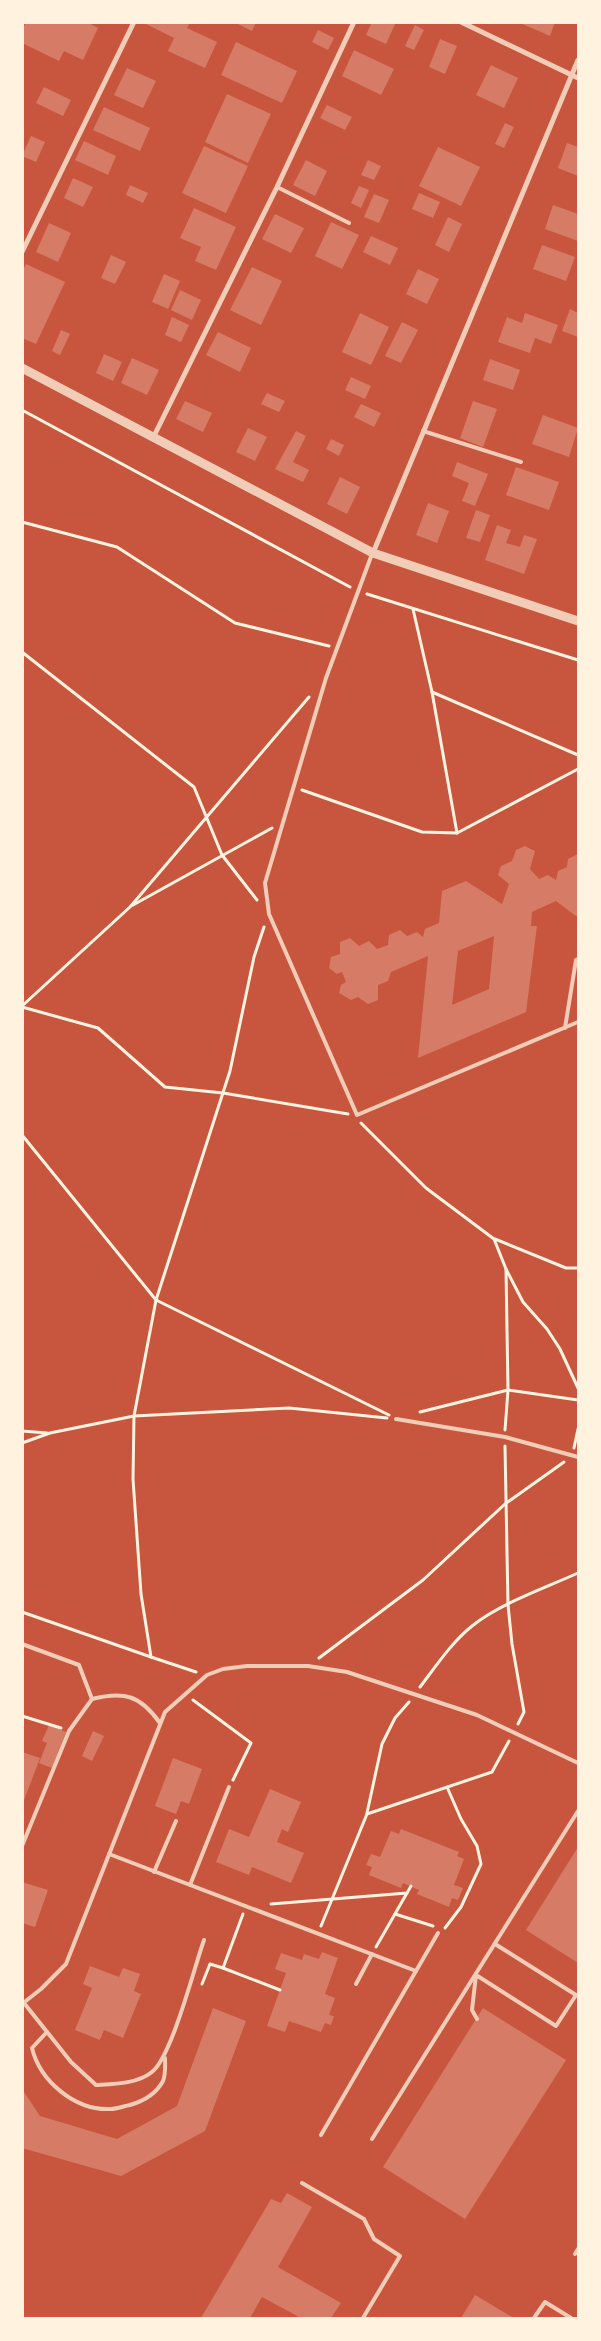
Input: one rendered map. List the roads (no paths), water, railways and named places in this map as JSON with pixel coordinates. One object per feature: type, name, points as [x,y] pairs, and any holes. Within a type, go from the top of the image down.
[{"type":"street","points":[[22,252],[134,22]]},
{"type":"street","points":[[154,436],[277,187],[354,22]]},
{"type":"street","points":[[461,22],[578,78]]},
{"type":"street","points":[[372,553],[578,60]]},
{"type":"street","points":[[22,368],[154,436],[372,553],[578,621]]},
{"type":"lane","points":[[277,187],[349,222]]},
{"type":"lane","points":[[423,431],[521,462]]},
{"type":"lane","points":[[372,553],[326,678],[265,883],[268,914],[357,1115],[578,1022]]},
{"type":"lane","points":[[565,1028],[576,960],[578,959]]},
{"type":"lane","points":[[396,1418],[505,1437],[578,1458]]},
{"type":"lane","points":[[22,1644],[79,1665],[92,1699]]},
{"type":"lane","points":[[166,2056],[151,2073],[124,2084],[96,2085],[71,2062],[23,2004],[66,1964],[165,1712],[207,1675],[223,1669],[247,1666],[308,1666],[347,1672],[416,1693],[477,1715],[578,1763]]},
{"type":"lane","points":[[22,1846],[69,1731],[92,1699],[112,1694],[128,1696],[149,1708],[160,1723]]},
{"type":"lane","points":[[190,1885],[230,1787]]},
{"type":"lane","points":[[372,2139],[578,1811]]},
{"type":"lane","points":[[154,1872],[176,1821]]},
{"type":"lane","points":[[109,1854],[416,1971]]},
{"type":"lane","points":[[321,2135],[438,1933]]},
{"type":"lane","points":[[47,2032],[32,2048],[35,2062],[48,2080],[66,2096],[85,2104],[111,2109],[134,2104],[151,2096],[164,2080],[166,2056],[204,1940]]},
{"type":"lane","points":[[476,1975],[556,2026],[576,1995],[495,1944]]},
{"type":"lane","points":[[356,1984],[372,1954]]},
{"type":"lane","points":[[476,1975],[472,2010],[477,2019]]},
{"type":"lane","points":[[302,2183],[364,2220],[374,2240],[400,2256],[363,2318]]},
{"type":"lane","points":[[576,2254],[578,2249]]},
{"type":"lane","points":[[534,2318],[545,2302],[571,2318]]}]
